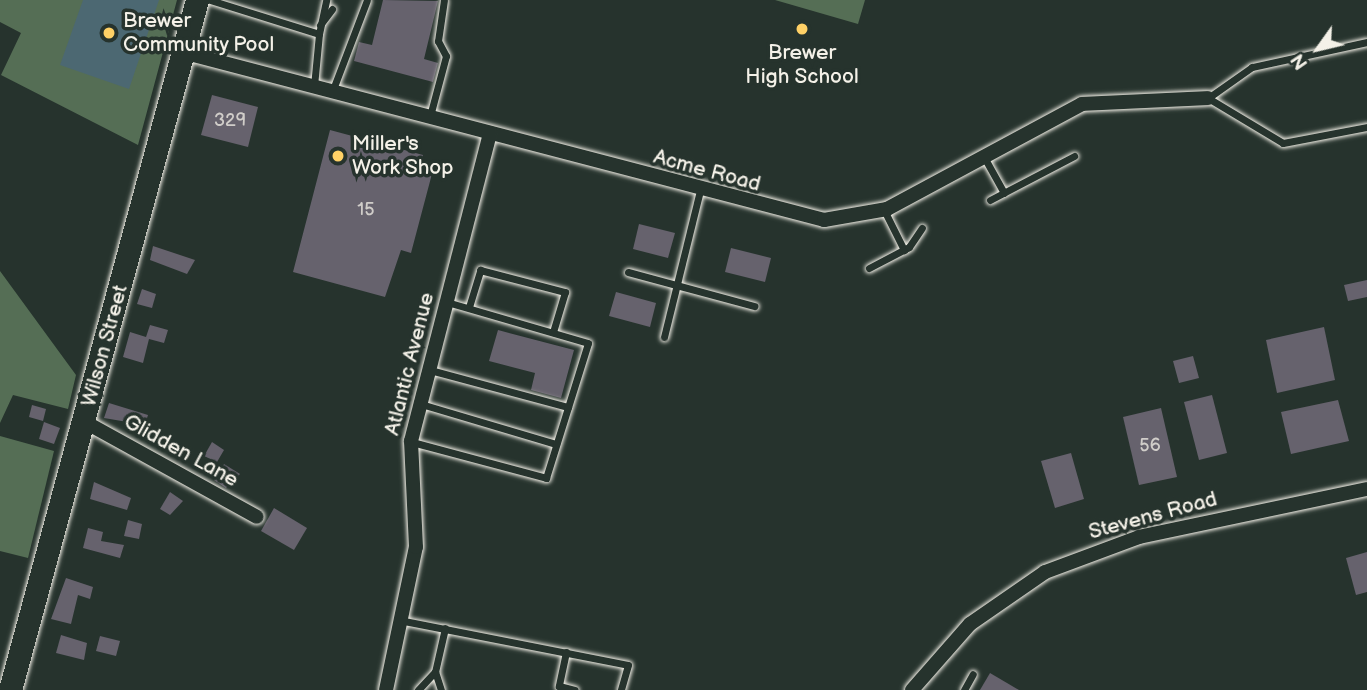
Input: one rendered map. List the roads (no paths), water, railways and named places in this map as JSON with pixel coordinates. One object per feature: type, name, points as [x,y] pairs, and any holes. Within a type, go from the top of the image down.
[{"type":"main road","name":"Wilson Street","points":[[10,690],[85,422],[197,0]]},
{"type":"street","name":"Acme Road","points":[[182,52],[700,190],[824,220],[884,210],[982,154],[1082,104],[1208,98]]},
{"type":"street","name":"Atlantic Avenue","points":[[386,690],[404,621],[416,547],[411,441],[490,133]]},
{"type":"street","name":"Glidden Lane","points":[[85,422],[257,517]]},
{"type":"street","name":"Stevens Road","points":[[912,690],[970,624],[1045,572],[1139,537],[1367,489]]},
{"type":"lane","points":[[210,0],[232,3],[320,30]]},
{"type":"lane","points":[[314,87],[326,0]]},
{"type":"lane","points":[[332,92],[367,0]]},
{"type":"lane","points":[[430,116],[446,56],[438,41],[444,0]]},
{"type":"lane","points":[[320,30],[332,9]]},
{"type":"lane","points":[[1367,42],[1252,66],[1208,98],[1283,143],[1367,127]]},
{"type":"lane","points":[[982,154],[1004,193]]},
{"type":"lane","points":[[990,200],[1074,156]]},
{"type":"lane","points":[[664,337],[700,190]]},
{"type":"lane","points":[[884,210],[904,250]]},
{"type":"lane","points":[[869,268],[904,250],[922,228]]},
{"type":"lane","points":[[469,307],[480,270],[565,292],[553,332]]},
{"type":"lane","points":[[628,272],[754,306]]},
{"type":"lane","points":[[411,441],[546,478],[588,343],[447,302]]},
{"type":"lane","points":[[429,370],[568,407]]},
{"type":"lane","points":[[421,404],[556,444]]},
{"type":"lane","points":[[404,621],[628,665],[621,690]]},
{"type":"lane","points":[[418,690],[435,672],[445,628]]},
{"type":"lane","points":[[566,652],[559,686],[575,690]]},
{"type":"lane","points":[[435,672],[441,690]]},
{"type":"lane","points":[[964,690],[973,674]]},
{"type":"water","name":"Brewer Community Pool","points":[[83,0],[159,0],[129,89],[60,65]]},
{"type":"place","name":"Brewer High School","points":[[802,29]]},
{"type":"place","name":"Brewer Community Pool","points":[[109,33]]},
{"type":"place","name":"Miller's Work Shop","points":[[338,156]]}]
